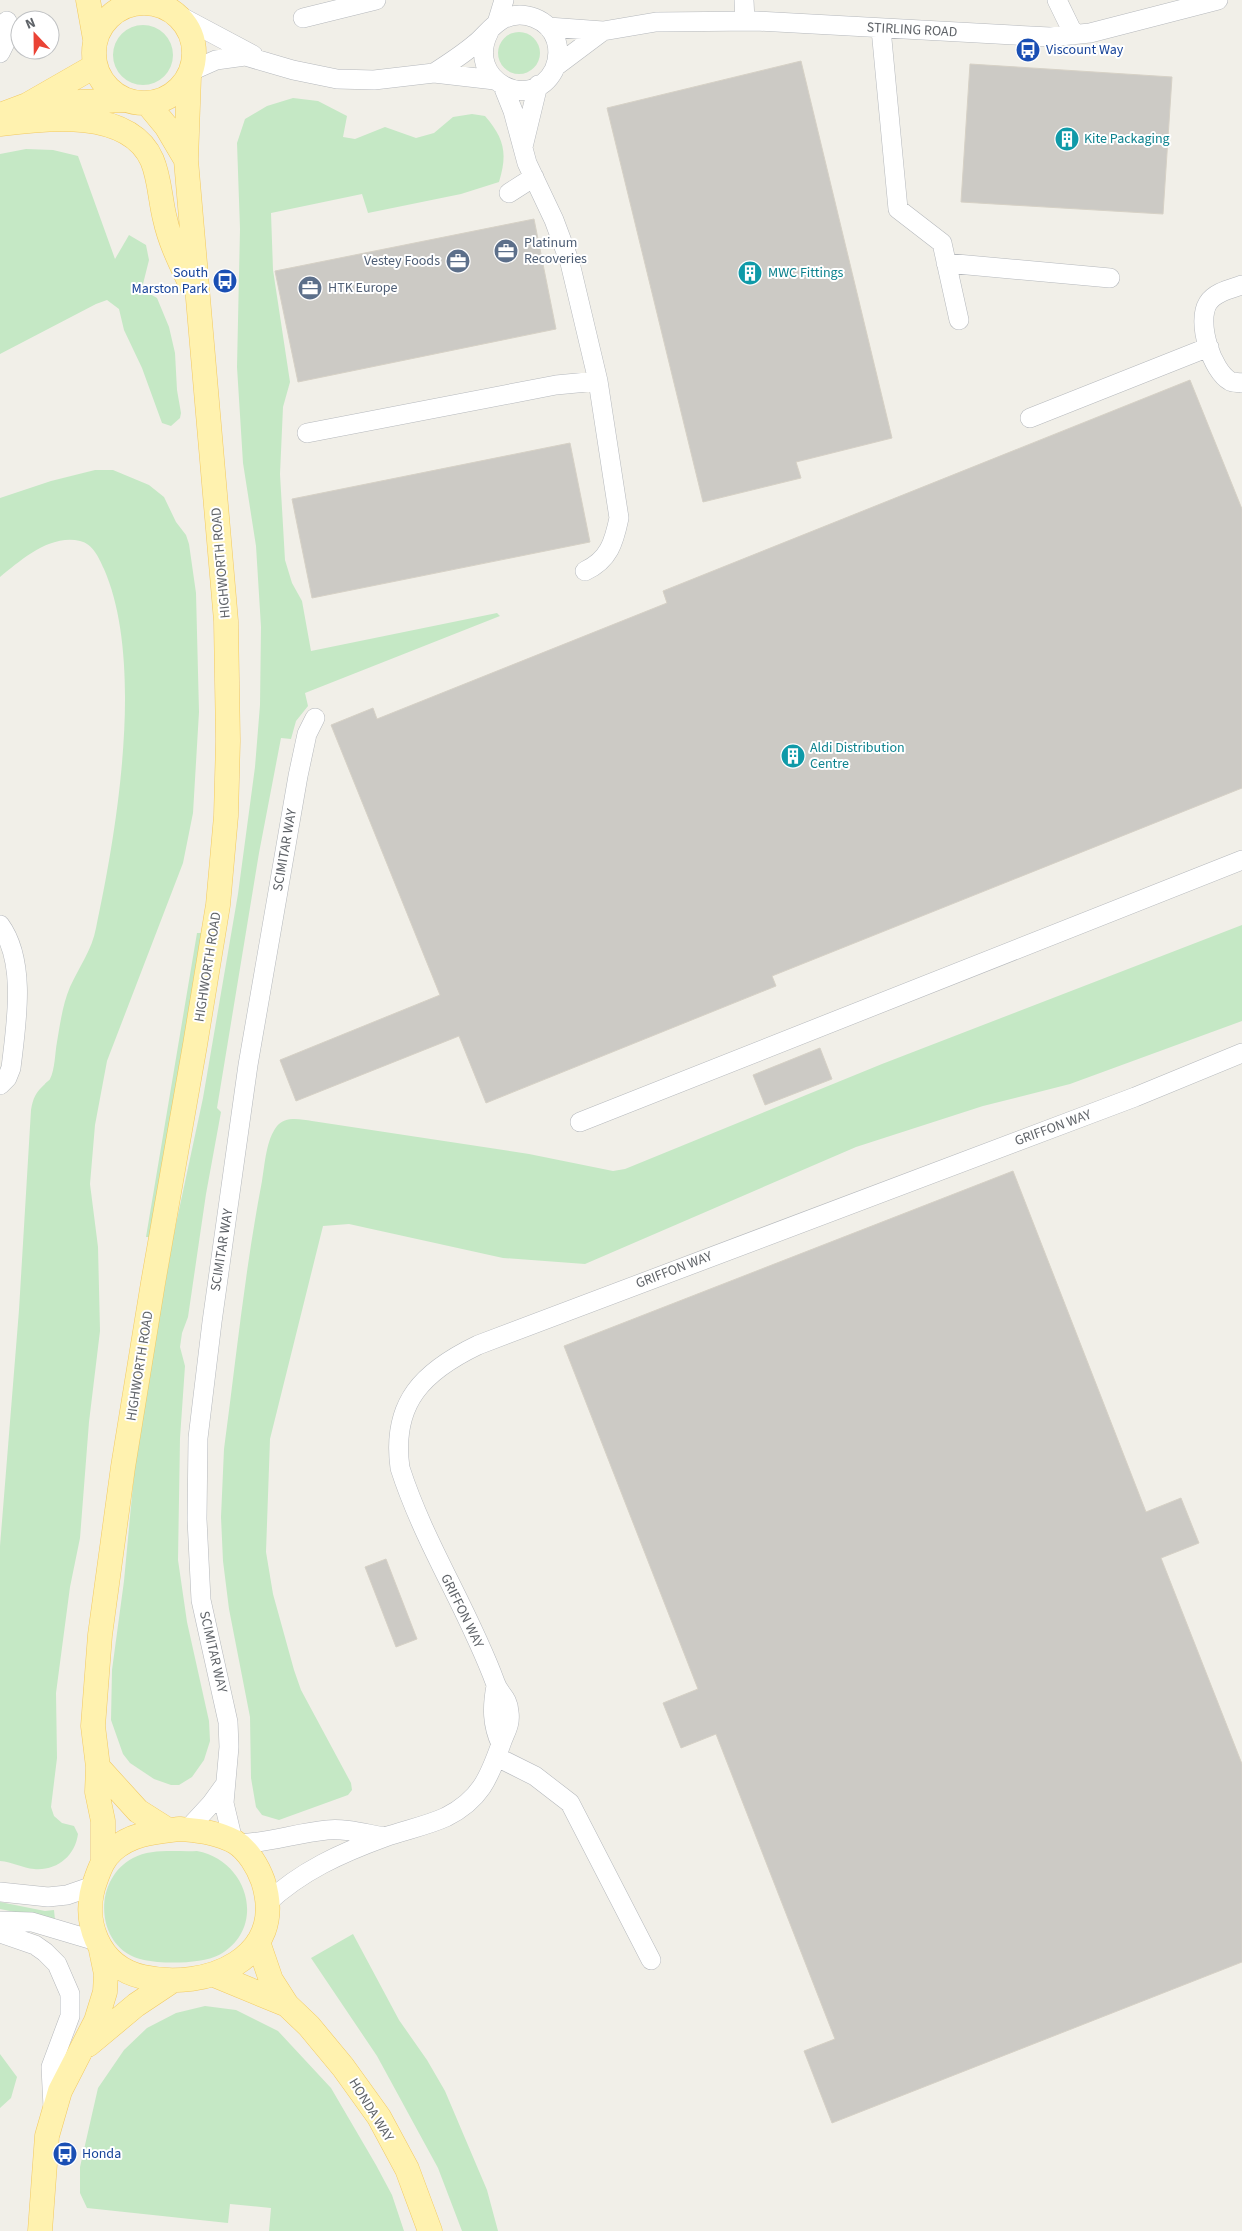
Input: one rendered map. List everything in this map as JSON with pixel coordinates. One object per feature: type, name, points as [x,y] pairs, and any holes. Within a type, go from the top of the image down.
[{"type":"main road","points":[[88,0],[95,39]]},
{"type":"main road","points":[[27,105],[135,101],[168,98],[180,88],[190,73],[194,48],[191,35],[185,24],[166,7],[151,3],[124,3],[101,26],[95,39],[93,53],[95,66],[101,80],[111,92],[135,101]]},
{"type":"main road","points":[[0,114],[27,105],[95,66]]},
{"type":"main road","name":"HIGHWORTH ROAD","points":[[103,1861],[103,1821],[97,1792],[98,1767],[93,1726],[94,1690],[109,1564],[153,1283],[213,941],[226,816],[228,681],[226,621],[196,295],[186,160],[190,73]]},
{"type":"main road","name":"HIGHWORTH ROAD","points":[[135,101],[166,126],[186,160]]},
{"type":"main road","points":[[0,124],[31,120],[93,121],[112,125],[137,139],[151,159],[172,245],[196,295]]},
{"type":"main road","points":[[98,1767],[138,1811],[177,1830]]},
{"type":"main road","points":[[40,2231],[47,2136],[53,2113],[77,2056],[96,2021],[105,1992],[106,1974],[90,1913],[93,1886],[103,1861],[113,1850],[138,1835],[177,1830],[205,1831],[235,1842],[244,1849],[261,1875],[267,1903],[264,1928],[258,1942],[230,1969],[214,1975],[172,1981],[143,1977],[126,1972],[114,1964],[99,1946]]},
{"type":"main road","name":"HONDA WAY","points":[[258,1942],[271,1980],[287,2005],[309,2026],[343,2067],[379,2117],[406,2169],[430,2231]]},
{"type":"main road","name":"HONDA WAY","points":[[214,1975],[287,2005]]},
{"type":"main road","points":[[77,2056],[136,2005],[172,1981]]},
{"type":"street","points":[[303,18],[376,0]]},
{"type":"street","points":[[504,0],[493,28],[484,42],[483,56],[487,70],[499,83],[513,111],[523,148],[570,263],[598,381],[618,518],[615,540],[607,555],[596,566],[585,571]]},
{"type":"street","points":[[526,0],[546,25],[558,47],[555,67]]},
{"type":"street","points":[[744,0],[745,21]]},
{"type":"street","points":[[1057,0],[1074,36]]},
{"type":"street","name":"STIRLING ROAD","points":[[434,72],[461,55],[508,17],[520,15],[532,17],[546,25],[603,31],[656,22],[745,21],[1050,37],[1074,36],[1218,0]]},
{"type":"street","name":"STIRLING ROAD","points":[[166,7],[261,59],[293,70],[337,80],[374,80],[434,72],[499,83],[521,90],[538,85],[548,78],[555,67],[603,31]]},
{"type":"street","points":[[0,53],[6,41],[7,21]]},
{"type":"street","points":[[881,29],[898,209],[942,243],[959,320]]},
{"type":"street","name":"STIRLING ROAD","points":[[190,73],[216,60],[233,56],[261,59]]},
{"type":"street","points":[[523,148],[538,85]]},
{"type":"street","points":[[509,193],[534,177]]},
{"type":"street","points":[[946,263],[1110,278]]},
{"type":"street","points":[[1242,285],[1218,294],[1208,303],[1203,317],[1203,330],[1220,372],[1231,382],[1242,383]]},
{"type":"street","points":[[1030,418],[1209,347]]},
{"type":"street","points":[[307,433],[556,385],[598,381]]},
{"type":"street","name":"SCIMITAR WAY","points":[[235,1842],[225,1811],[224,1786],[229,1747],[228,1722],[204,1617],[199,1573],[198,1438],[212,1322],[248,1065],[298,776],[307,734],[315,718]]},
{"type":"street","points":[[580,1122],[1242,860]]},
{"type":"street","points":[[0,925],[13,949],[17,977],[11,1068],[7,1078],[0,1085]]},
{"type":"street","name":"GRIFFON WAY","points":[[499,1750],[494,1730],[493,1700],[496,1686],[428,1538],[400,1468],[399,1441],[407,1406],[419,1385],[432,1372],[457,1355],[508,1333],[1135,1097],[1242,1053]]},
{"type":"street","points":[[267,1903],[284,1887],[309,1870],[385,1837],[424,1826],[460,1809],[480,1791],[499,1750],[570,1803],[651,1960]]},
{"type":"street","name":"SCIMITAR WAY","points":[[177,1830],[211,1804],[224,1786]]},
{"type":"street","points":[[235,1842],[271,1841],[326,1830],[348,1831],[385,1837]]},
{"type":"street","points":[[0,1892],[48,1897],[67,1895],[93,1886]]},
{"type":"street","points":[[0,1921],[32,1922],[99,1946]]},
{"type":"street","points":[[0,1933],[35,1945],[45,1952],[57,1964],[70,1994],[70,2016],[51,2067],[53,2113]]},
{"type":"green space","points":[[143,25],[160,30],[168,38],[173,55],[168,72],[160,80],[143,85],[126,80],[118,72],[113,55],[118,38],[126,30]]},
{"type":"green space","points":[[519,32],[534,38],[540,53],[534,68],[519,74],[504,68],[498,53],[504,38]]},
{"type":"green space","points":[[293,98],[318,101],[347,116],[343,137],[355,139],[385,127],[416,138],[434,133],[453,117],[472,114],[485,116],[500,139],[504,154],[499,182],[461,194],[368,213],[362,194],[271,213],[273,270],[290,382],[283,407],[280,474],[285,560],[292,583],[302,601],[311,651],[497,613],[500,616],[305,693],[308,706],[296,721],[291,739],[281,738],[259,853],[217,1108],[221,1112],[206,1194],[188,1317],[182,1333],[180,1347],[185,1366],[180,1438],[178,1560],[187,1622],[209,1721],[210,1741],[204,1760],[192,1777],[179,1785],[171,1785],[154,1779],[130,1763],[123,1754],[111,1720],[112,1670],[124,1581],[134,1474],[151,1365],[173,1238],[203,1098],[238,894],[255,767],[260,705],[261,627],[256,546],[243,463],[237,367],[240,229],[237,143],[245,119],[267,106]]},
{"type":"green space","points":[[26,149],[53,150],[78,156],[115,259],[129,235],[146,245],[149,260],[143,284],[145,291],[157,298],[169,327],[175,353],[177,390],[181,413],[180,418],[171,426],[162,423],[142,368],[124,330],[119,309],[107,300],[0,354],[0,154]]},
{"type":"green space","points":[[95,470],[113,470],[149,485],[164,497],[176,522],[186,535],[196,593],[199,712],[193,813],[183,863],[107,1061],[95,1125],[90,1184],[98,1247],[100,1331],[89,1422],[80,1538],[70,1587],[56,1693],[57,1758],[51,1807],[54,1816],[62,1823],[74,1826],[78,1834],[73,1849],[64,1860],[57,1865],[34,1869],[0,1861],[0,1546],[19,1310],[31,1110],[35,1096],[52,1075],[65,1000],[88,951],[96,928],[119,796],[125,698],[123,651],[116,607],[98,556],[89,545],[80,541],[58,541],[27,556],[0,577],[0,498],[51,481]]},
{"type":"green space","points":[[1242,925],[1242,1021],[1070,1084],[983,1106],[856,1147],[585,1264],[503,1258],[349,1224],[323,1226],[270,1439],[266,1552],[273,1594],[301,1690],[351,1783],[352,1790],[348,1795],[279,1820],[262,1815],[256,1807],[251,1778],[250,1717],[229,1609],[223,1561],[221,1517],[224,1449],[251,1247],[268,1145],[273,1132],[280,1123],[288,1119],[303,1120],[529,1154],[613,1171],[625,1169],[882,1064]]},
{"type":"green space","points":[[197,933],[203,933],[150,1237],[146,1237]]},
{"type":"green space","points":[[197,1851],[215,1857],[229,1867],[239,1881],[246,1896],[247,1913],[243,1929],[234,1943],[219,1955],[193,1962],[172,1963],[152,1961],[128,1954],[116,1943],[108,1929],[104,1914],[105,1897],[110,1882],[119,1868],[133,1858],[148,1853]]},
{"type":"green space","points":[[0,1902],[45,1911],[54,1910],[55,1920],[0,1909]]},
{"type":"green space","points":[[353,1934],[399,2020],[427,2060],[445,2091],[487,2190],[498,2231],[462,2231],[438,2168],[377,2056],[311,1958]]},
{"type":"green space","points":[[205,2006],[236,2010],[278,2031],[331,2088],[392,2195],[404,2231],[269,2231],[271,2208],[230,2204],[228,2223],[87,2208],[80,2193],[80,2167],[98,2088],[124,2050],[147,2028],[176,2013]]},
{"type":"green space","points":[[0,2054],[17,2077],[11,2098],[0,2108]]},
{"type":"building","name":"MWC Fittings","points":[[801,61],[892,438],[796,462],[801,478],[703,502],[607,108]]},
{"type":"building","name":"Kite Packaging","points":[[970,64],[1172,77],[1163,214],[961,202]]},
{"type":"building","points":[[534,219],[556,329],[298,382],[275,271]]},
{"type":"building","name":"Aldi Distribution Centre","points":[[1190,380],[1242,509],[1242,788],[772,976],[776,986],[486,1103],[459,1036],[296,1101],[280,1060],[440,995],[331,725],[373,708],[377,719],[667,603],[663,591]]},
{"type":"building","points":[[570,443],[590,542],[312,598],[292,499]]},
{"type":"building","points":[[820,1048],[832,1079],[765,1105],[753,1075]]},
{"type":"building","points":[[1013,1171],[1146,1512],[1181,1498],[1199,1543],[1161,1558],[1242,1764],[1242,1962],[832,2123],[804,2051],[835,2039],[716,1734],[681,1748],[663,1703],[698,1689],[564,1346]]},
{"type":"building","points":[[386,1559],[417,1639],[396,1647],[365,1567]]},
{"type":"place","name":"Viscount Way","points":[[1028,50]]},
{"type":"place","name":"Kite Packaging","points":[[1067,139]]},
{"type":"place","name":"Platinum Recoveries","points":[[506,251]]},
{"type":"place","name":"Vestey Foods","points":[[458,261]]},
{"type":"place","name":"MWC Fittings","points":[[750,273]]},
{"type":"place","name":"South Marston Park","points":[[225,281]]},
{"type":"place","name":"HTK Europe","points":[[310,288]]},
{"type":"place","name":"Aldi Distribution Centre","points":[[793,756]]},
{"type":"place","name":"Honda","points":[[65,2154]]}]
